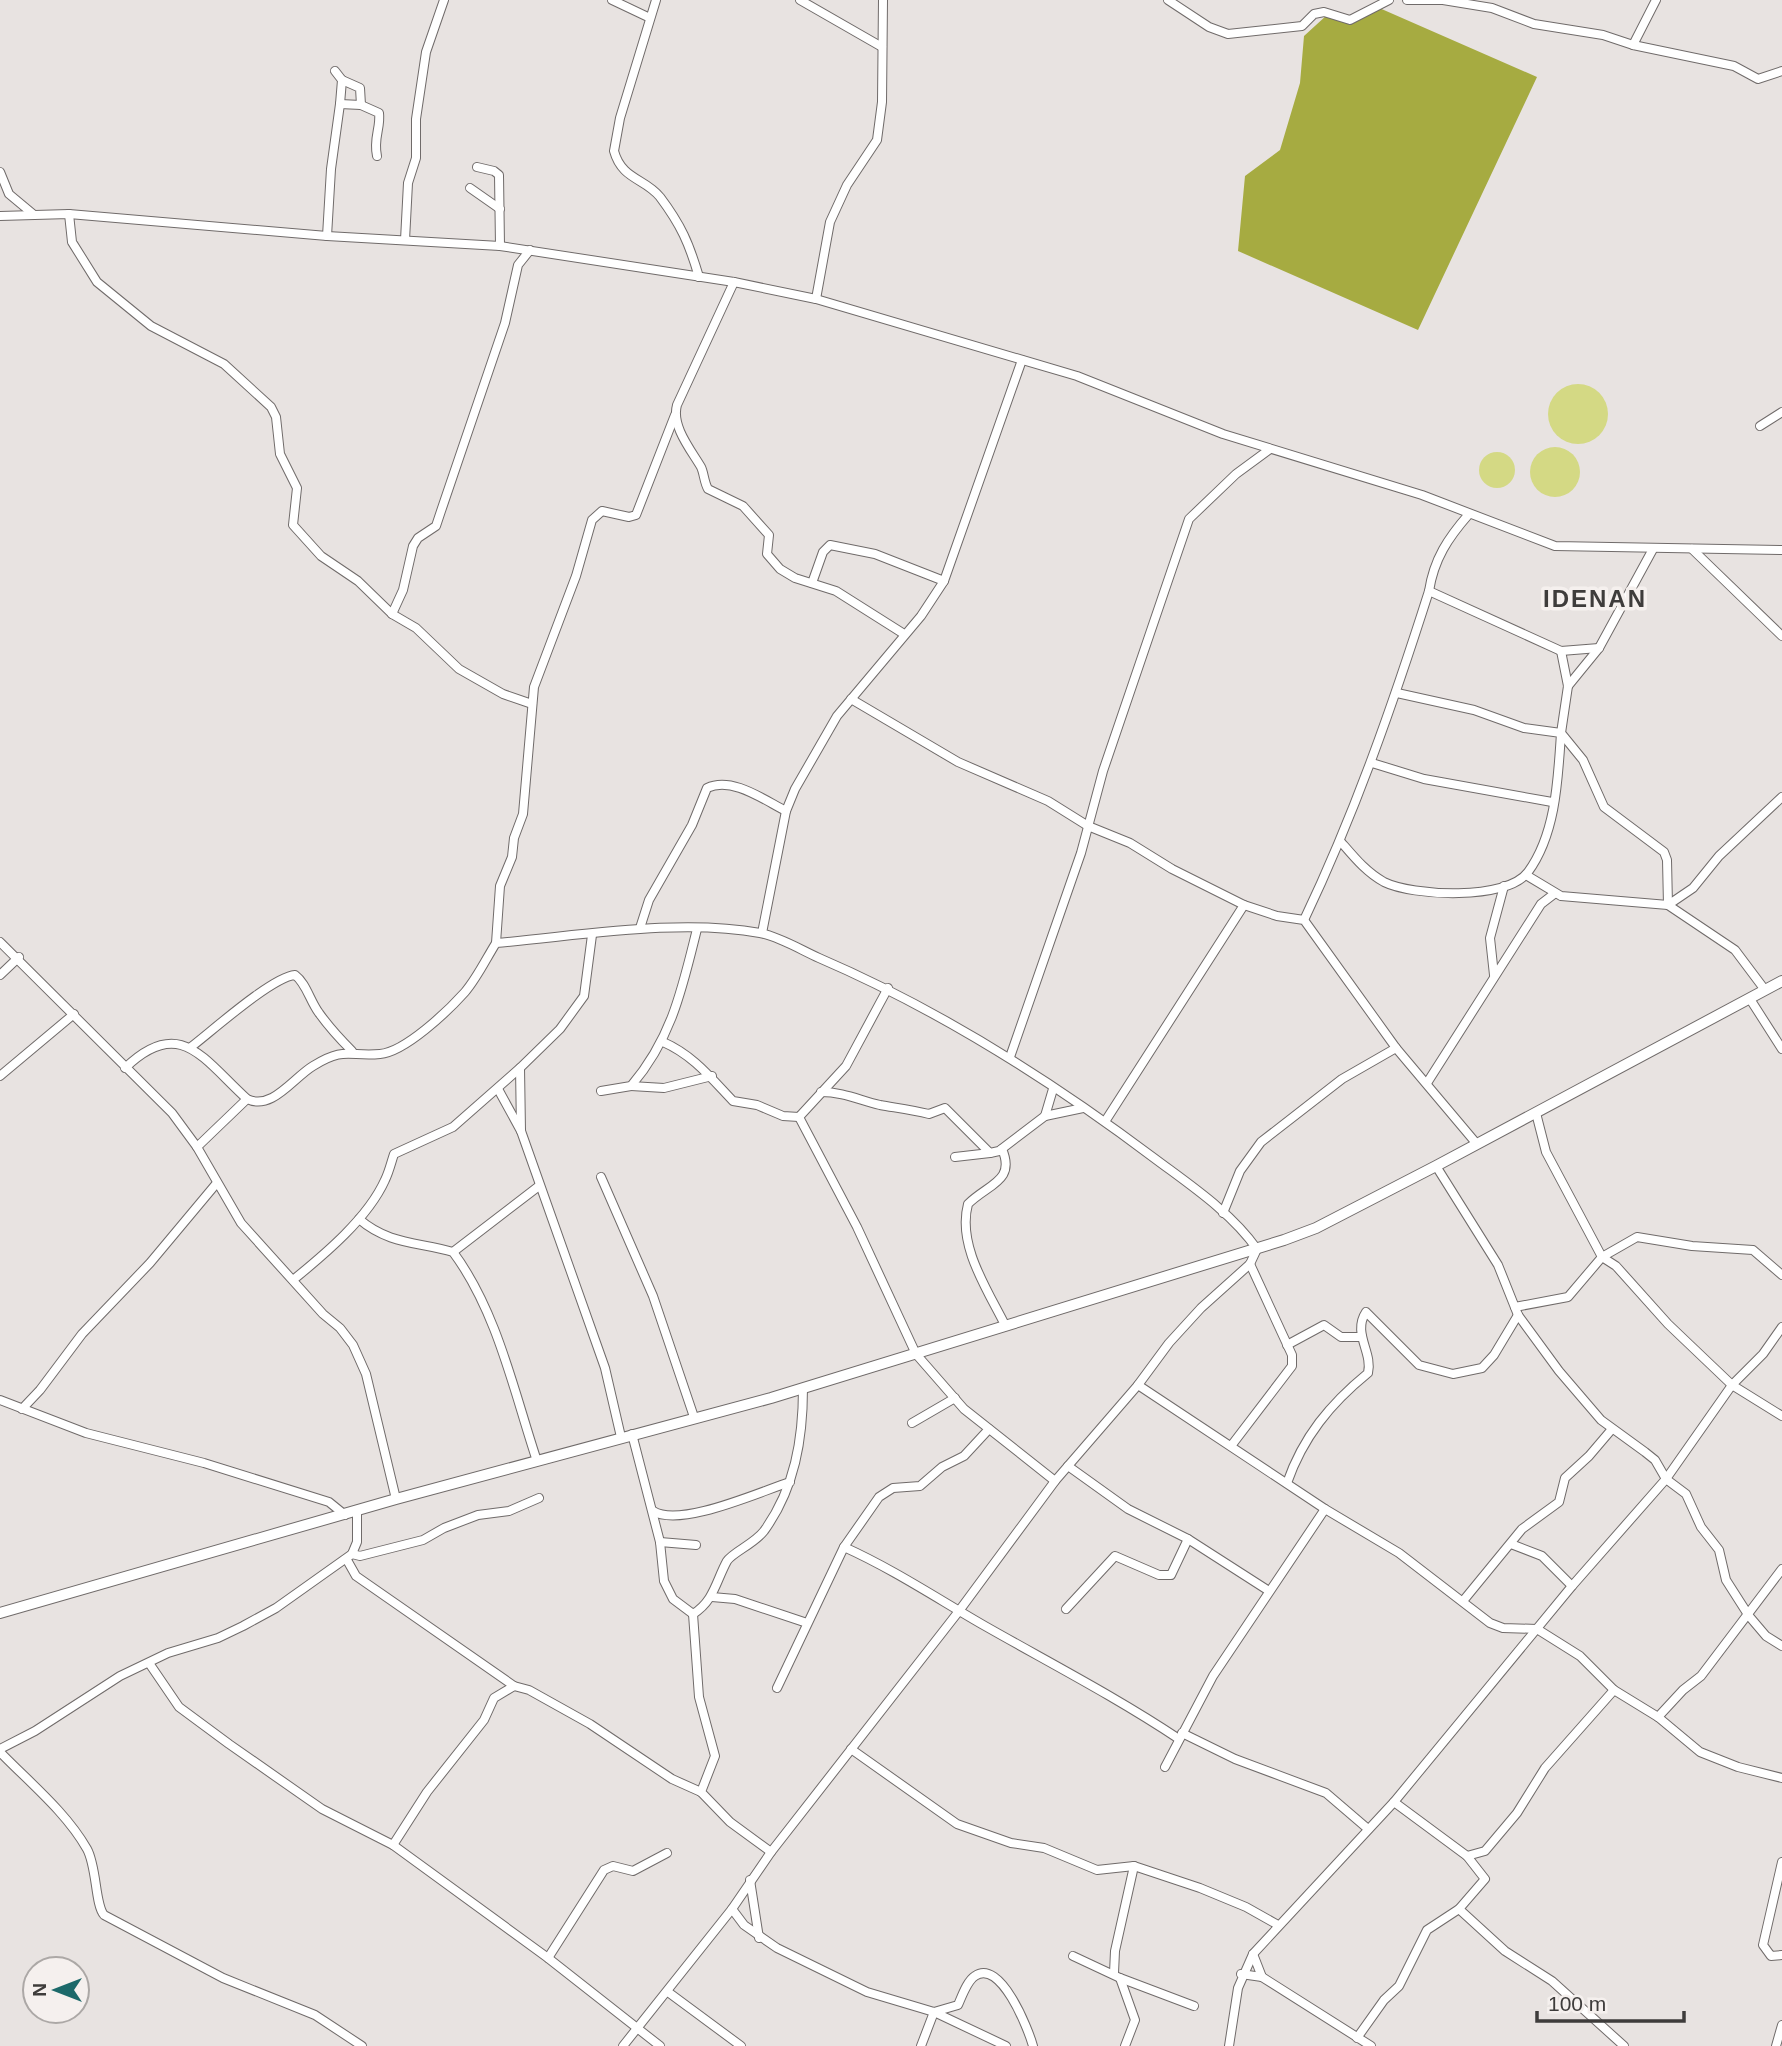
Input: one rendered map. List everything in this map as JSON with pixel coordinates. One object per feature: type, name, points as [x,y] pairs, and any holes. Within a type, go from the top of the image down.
[{"type":"street","points":[[405,240],[408,183],[416,158],[416,119],[424,62],[444,0]]},
{"type":"street","points":[[612,0],[650,18]]},
{"type":"street","points":[[656,0],[620,118],[614,151],[625,172],[659,195],[681,224],[699,277]]},
{"type":"street","points":[[800,0],[882,47]]},
{"type":"street","points":[[816,299],[830,222],[847,185],[877,141],[882,102],[883,0]]},
{"type":"street","points":[[1168,0],[1209,27],[1228,34],[1302,26],[1314,14],[1324,12],[1350,20],[1388,0]]},
{"type":"street","points":[[1407,0],[1443,0],[1492,8],[1534,24],[1603,35],[1633,45],[1734,66],[1746,76],[1758,79],[1782,71]]},
{"type":"street","points":[[1633,45],[1656,0]]},
{"type":"street","points":[[335,71],[342,80],[360,88],[361,105]]},
{"type":"street","points":[[327,236],[331,169],[342,80]]},
{"type":"street","points":[[340,104],[361,105],[379,113],[380,123],[374,138],[377,156]]},
{"type":"street","points":[[477,167],[499,175],[499,246]]},
{"type":"street","points":[[0,172],[9,194],[33,214]]},
{"type":"street","points":[[470,188],[500,209]]},
{"type":"street","points":[[69,214],[72,243],[97,282],[151,326],[224,364],[239,381],[266,400],[276,417],[280,454],[298,488],[293,524],[321,556],[358,581],[392,614],[416,628],[459,669],[503,694],[532,704]]},
{"type":"street","points":[[0,216],[69,214],[327,236],[499,246],[734,282],[816,299],[1077,376],[1185,421],[1422,495],[1555,546],[1782,550]]},
{"type":"street","points":[[392,614],[409,572],[413,546],[418,538],[436,526],[442,511],[505,323],[518,265],[530,250]]},
{"type":"street","points":[[125,1068],[143,1051],[172,1041],[191,1047],[247,1099],[256,1104],[268,1101],[313,1066],[339,1052],[380,1054],[396,1050],[430,1025],[466,991],[496,943],[500,886],[512,857],[514,838],[523,814],[532,704],[538,673],[576,576],[592,520],[601,511],[629,517],[636,515],[674,415],[734,282]]},
{"type":"street","points":[[762,933],[786,811],[795,789],[837,716],[921,616],[944,581],[1022,360]]},
{"type":"street","points":[[1760,426],[1782,412]]},
{"type":"street","points":[[674,415],[708,489],[743,506],[769,535],[766,554],[769,560],[795,578],[836,591],[904,634]]},
{"type":"street","points":[[1010,1057],[1188,519],[1227,481],[1270,449]]},
{"type":"street","points":[[1304,920],[1341,842],[1372,763],[1429,591],[1432,571],[1440,552],[1469,514]]},
{"type":"street","points":[[812,583],[823,552],[830,545],[875,554],[944,581]]},
{"type":"street","points":[[1568,686],[1599,648],[1653,549]]},
{"type":"street","points":[[1692,549],[1782,636]]},
{"type":"street","points":[[1429,591],[1561,652],[1599,648]]},
{"type":"street","points":[[1341,842],[1372,874],[1404,888],[1461,894],[1504,886],[1526,875],[1550,825],[1568,686],[1561,652]]},
{"type":"street","points":[[1397,693],[1474,710],[1524,728],[1561,733],[1583,760],[1604,807],[1664,852],[1668,905]]},
{"type":"street","points":[[851,699],[958,762],[1048,801],[1088,826],[1130,843],[1172,869],[1244,905],[1277,916],[1304,920],[1396,1048],[1476,1143]]},
{"type":"street","points":[[1372,763],[1423,779],[1552,802]]},
{"type":"street","points":[[640,928],[649,900],[692,825],[708,788],[723,783],[731,785],[786,811]]},
{"type":"street","points":[[1668,905],[1693,888],[1719,856],[1782,797]]},
{"type":"street","points":[[1526,875],[1554,894],[1668,905],[1735,950],[1765,990]]},
{"type":"street","points":[[1494,975],[1490,938],[1504,886]]},
{"type":"street","points":[[1427,1083],[1541,904],[1554,894]]},
{"type":"street","points":[[1106,1120],[1244,905]]},
{"type":"street","points":[[496,943],[640,928],[762,933],[888,988],[1010,1057],[1054,1089],[1106,1120],[1223,1213],[1244,1231],[1257,1249]]},
{"type":"street","points":[[631,1086],[663,1042],[683,988],[697,929]]},
{"type":"street","points":[[293,1280],[328,1251],[359,1219],[385,1181],[394,1154],[446,1132],[498,1089],[560,1029],[584,996],[592,935]]},
{"type":"street","points":[[0,942],[19,957],[172,1113],[197,1147],[241,1223],[353,1345],[366,1374],[396,1499]]},
{"type":"street","points":[[0,975],[19,957]]},
{"type":"street","points":[[191,1047],[262,992],[288,975],[295,975],[302,979],[318,1012],[352,1051]]},
{"type":"street","points":[[0,1613],[396,1499],[803,1388],[1257,1249],[1316,1228],[1782,981]]},
{"type":"street","points":[[799,1117],[858,1047],[888,988]]},
{"type":"street","points":[[1750,999],[1782,1049]]},
{"type":"street","points":[[0,1076],[74,1014]]},
{"type":"street","points":[[663,1042],[681,1050],[712,1076],[733,1101],[757,1105],[783,1116],[799,1117]]},
{"type":"street","points":[[1223,1213],[1240,1171],[1261,1142],[1342,1079],[1396,1048]]},
{"type":"street","points":[[520,1068],[521,1131]]},
{"type":"street","points":[[601,1091],[631,1086],[664,1088],[712,1076]]},
{"type":"street","points":[[498,1089],[521,1131],[605,1368],[653,1511],[660,1542],[664,1581],[668,1591],[688,1613],[693,1614]]},
{"type":"street","points":[[1045,1116],[1054,1089]]},
{"type":"street","points":[[821,1092],[848,1093],[881,1105],[911,1108],[929,1114],[945,1108],[990,1153]]},
{"type":"street","points":[[197,1147],[247,1099]]},
{"type":"street","points":[[956,1157],[1002,1149],[1045,1116],[1083,1108]]},
{"type":"street","points":[[1536,1113],[1546,1152],[1580,1214],[1592,1243],[1602,1257],[1616,1266],[1668,1324],[1732,1385],[1782,1416]]},
{"type":"street","points":[[799,1117],[857,1227],[916,1354],[955,1398],[989,1429],[1055,1481]]},
{"type":"street","points":[[1002,1149],[1008,1163],[1006,1174],[968,1203],[965,1222],[975,1267],[1005,1325]]},
{"type":"street","points":[[1436,1166],[1498,1265],[1516,1311],[1559,1371],[1612,1429],[1655,1460],[1666,1479],[1691,1502],[1701,1527],[1719,1550],[1726,1580],[1749,1616],[1766,1636],[1782,1646]]},
{"type":"street","points":[[601,1177],[653,1296],[694,1418]]},
{"type":"street","points":[[22,1409],[40,1390],[82,1334],[150,1263],[216,1184]]},
{"type":"street","points":[[359,1219],[376,1230],[416,1246],[453,1252],[539,1186]]},
{"type":"street","points":[[1287,1483],[1297,1454],[1321,1417],[1368,1373],[1361,1322],[1369,1312],[1419,1365],[1453,1374],[1470,1373],[1482,1368],[1494,1355],[1516,1311],[1568,1297],[1602,1257],[1637,1237],[1692,1247],[1748,1249],[1760,1254],[1782,1275]]},
{"type":"street","points":[[623,2046],[668,1992],[732,1909],[771,1852],[960,1611],[1055,1481],[1138,1385],[1169,1343],[1201,1308],[1250,1264],[1257,1249]]},
{"type":"street","points":[[453,1252],[484,1309],[537,1461]]},
{"type":"street","points":[[1231,1446],[1292,1366],[1287,1345],[1250,1264]]},
{"type":"street","points":[[1287,1345],[1324,1325],[1341,1337],[1362,1337]]},
{"type":"street","points":[[1229,2046],[1241,1974],[1253,1954],[1394,1802],[1572,1586],[1666,1479],[1732,1385],[1762,1354],[1782,1327]]},
{"type":"street","points":[[1138,1385],[1325,1509],[1399,1553],[1490,1623],[1503,1628],[1537,1629],[1580,1656],[1614,1690],[1658,1717],[1710,1757],[1782,1778]]},
{"type":"street","points":[[693,1614],[712,1597],[728,1559],[747,1549],[763,1532],[790,1482],[803,1431],[803,1388]]},
{"type":"street","points":[[912,1423],[955,1398]]},
{"type":"street","points":[[0,1401],[86,1433],[204,1463],[329,1502],[345,1515]]},
{"type":"street","points":[[776,1688],[844,1547],[879,1497],[898,1487],[911,1489],[920,1486],[943,1467],[964,1456],[989,1429]]},
{"type":"street","points":[[1464,1601],[1522,1529],[1559,1502],[1564,1478],[1589,1456],[1612,1429]]},
{"type":"street","points":[[1068,1466],[1128,1509],[1188,1539],[1269,1591]]},
{"type":"street","points":[[653,1511],[661,1516],[683,1517],[790,1482]]},
{"type":"street","points":[[362,2046],[315,2015],[223,1978],[104,1915],[99,1910],[95,1872],[87,1850],[71,1825],[0,1751],[36,1731],[120,1676],[168,1653],[218,1638],[243,1626],[350,1557],[423,1540],[444,1528],[478,1516],[509,1511],[540,1498]]},
{"type":"street","points":[[1165,1767],[1213,1676],[1325,1509]]},
{"type":"street","points":[[357,1512],[357,1542],[350,1557],[356,1576],[514,1686],[529,1690],[590,1724],[672,1779],[701,1792],[730,1822],[771,1852]]},
{"type":"street","points":[[1066,1609],[1115,1556],[1159,1575],[1171,1575],[1188,1539]]},
{"type":"street","points":[[660,1542],[695,1545]]},
{"type":"street","points":[[1511,1544],[1542,1556],[1572,1586]]},
{"type":"street","points":[[844,1547],[878,1562],[1181,1736],[1326,1793],[1368,1829]]},
{"type":"street","points":[[1658,1717],[1683,1689],[1701,1676],[1782,1569]]},
{"type":"street","points":[[712,1597],[736,1600],[807,1623]]},
{"type":"street","points":[[693,1614],[699,1697],[715,1756],[701,1792]]},
{"type":"street","points":[[149,1663],[179,1707],[322,1809],[393,1845],[548,1958],[660,2046]]},
{"type":"street","points":[[393,1845],[427,1792],[484,1720],[494,1698],[514,1686]]},
{"type":"street","points":[[1467,1856],[1485,1852],[1517,1813],[1545,1768],[1614,1690]]},
{"type":"street","points":[[851,1749],[957,1825],[1011,1843],[1044,1848],[1097,1870],[1134,1866],[1200,1888],[1246,1907],[1278,1925]]},
{"type":"street","points":[[1357,2038],[1384,2000],[1399,1986],[1427,1930],[1459,1909],[1485,1879],[1467,1856],[1394,1802]]},
{"type":"street","points":[[548,1958],[604,1870],[612,1866],[633,1871],[667,1853]]},
{"type":"street","points":[[1782,1862],[1763,1945],[1771,1956],[1782,1955]]},
{"type":"street","points":[[1125,2046],[1135,2020],[1117,1976],[1115,1951],[1134,1866]]},
{"type":"street","points":[[750,1880],[759,1938]]},
{"type":"street","points":[[732,1909],[759,1938],[867,1992],[934,2012],[1006,2046]]},
{"type":"street","points":[[1459,1909],[1504,1951],[1552,1981],[1624,2046]]},
{"type":"street","points":[[1253,1954],[1262,1977]]},
{"type":"street","points":[[1073,1956],[1194,2006]]},
{"type":"street","points":[[934,2012],[958,2005],[971,1978],[989,1973],[996,1977],[1013,2000],[1033,2046]]},
{"type":"street","points":[[1241,1974],[1262,1977],[1371,2046]]},
{"type":"street","points":[[668,1992],[741,2046]]},
{"type":"street","points":[[921,2046],[934,2012]]},
{"type":"street","points":[[1776,2046],[1782,2025]]},
{"type":"green space","points":[[1578,384],[1595,389],[1603,397],[1608,414],[1603,431],[1595,439],[1578,444],[1561,439],[1553,431],[1548,414],[1553,397],[1561,389]]},
{"type":"green space","points":[[1555,447],[1573,454],[1580,472],[1573,490],[1555,497],[1537,490],[1530,472],[1537,454]]},
{"type":"green space","points":[[1497,452],[1510,457],[1515,470],[1510,483],[1497,488],[1484,483],[1479,470],[1484,457]]},
{"type":"shaded area","points":[[1377,7],[1537,77],[1418,330],[1238,251],[1245,176],[1280,150],[1300,83],[1304,36],[1327,15],[1349,23]]},
{"type":"district","name":"IDENAN","points":[[1595,598]]}]
